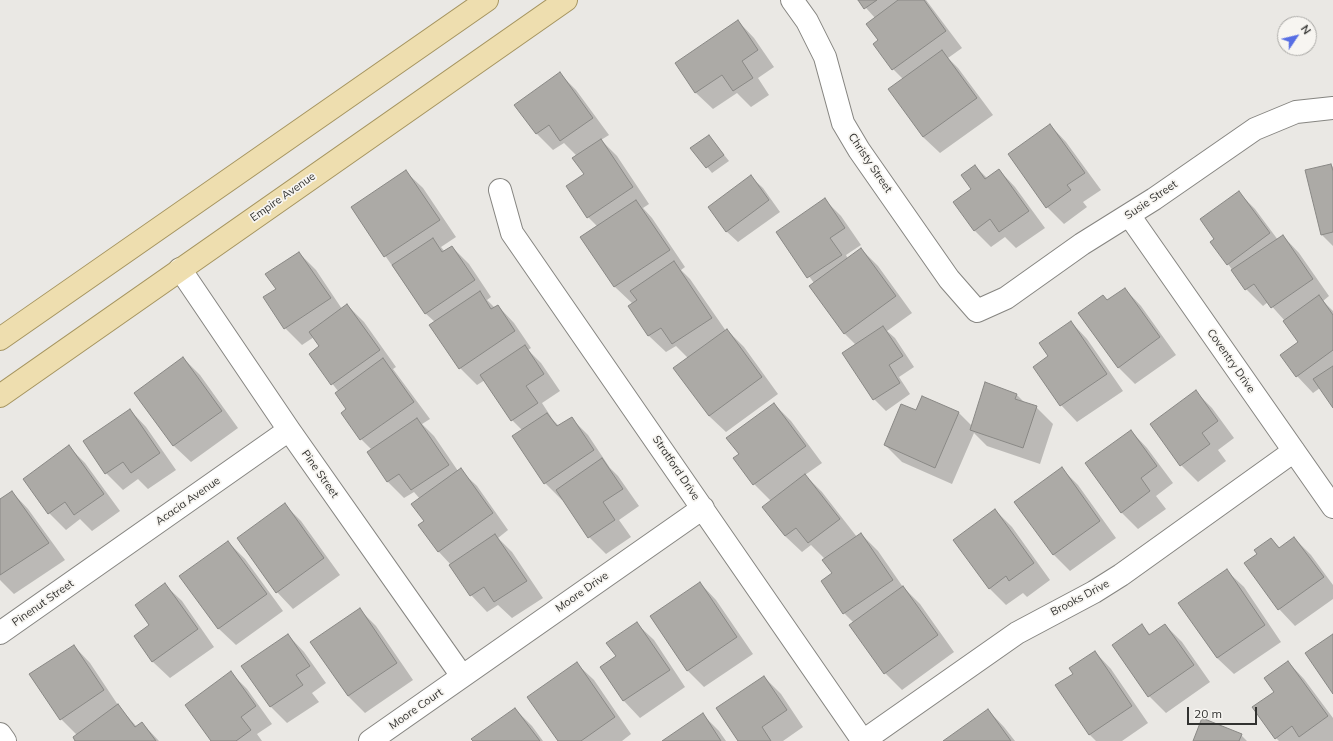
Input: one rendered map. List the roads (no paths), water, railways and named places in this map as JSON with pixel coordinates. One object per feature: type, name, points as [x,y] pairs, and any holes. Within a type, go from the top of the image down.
[{"type":"main road","points":[[0,339],[487,0]]},
{"type":"main road","name":"Empire Avenue","points":[[0,396],[566,0]]},
{"type":"street","name":"Christy Street","points":[[792,0],[807,21],[825,57],[843,123],[859,150],[949,279],[977,311]]},
{"type":"street","name":"Susie Street","points":[[977,311],[1006,298],[1082,244],[1129,215],[1255,129],[1296,112],[1333,108]]},
{"type":"street","name":"Stratford Drive","points":[[500,190],[512,233],[863,741]]},
{"type":"street","name":"Coventry Drive","points":[[1129,215],[1333,507]]},
{"type":"street","name":"Pine Street","points":[[180,269],[289,430],[462,676]]},
{"type":"street","name":"Acacia Avenue","points":[[86,572],[289,430]]},
{"type":"street","name":"Brooks Drive","points":[[863,741],[1017,633],[1094,592],[1121,575],[1294,451]]},
{"type":"street","name":"Moore Drive","points":[[462,676],[703,508]]},
{"type":"street","name":"Pinenut Street","points":[[0,634],[86,572]]},
{"type":"street","name":"Moore Court","points":[[370,741],[462,676]]},
{"type":"street","points":[[0,734],[5,741]]}]
